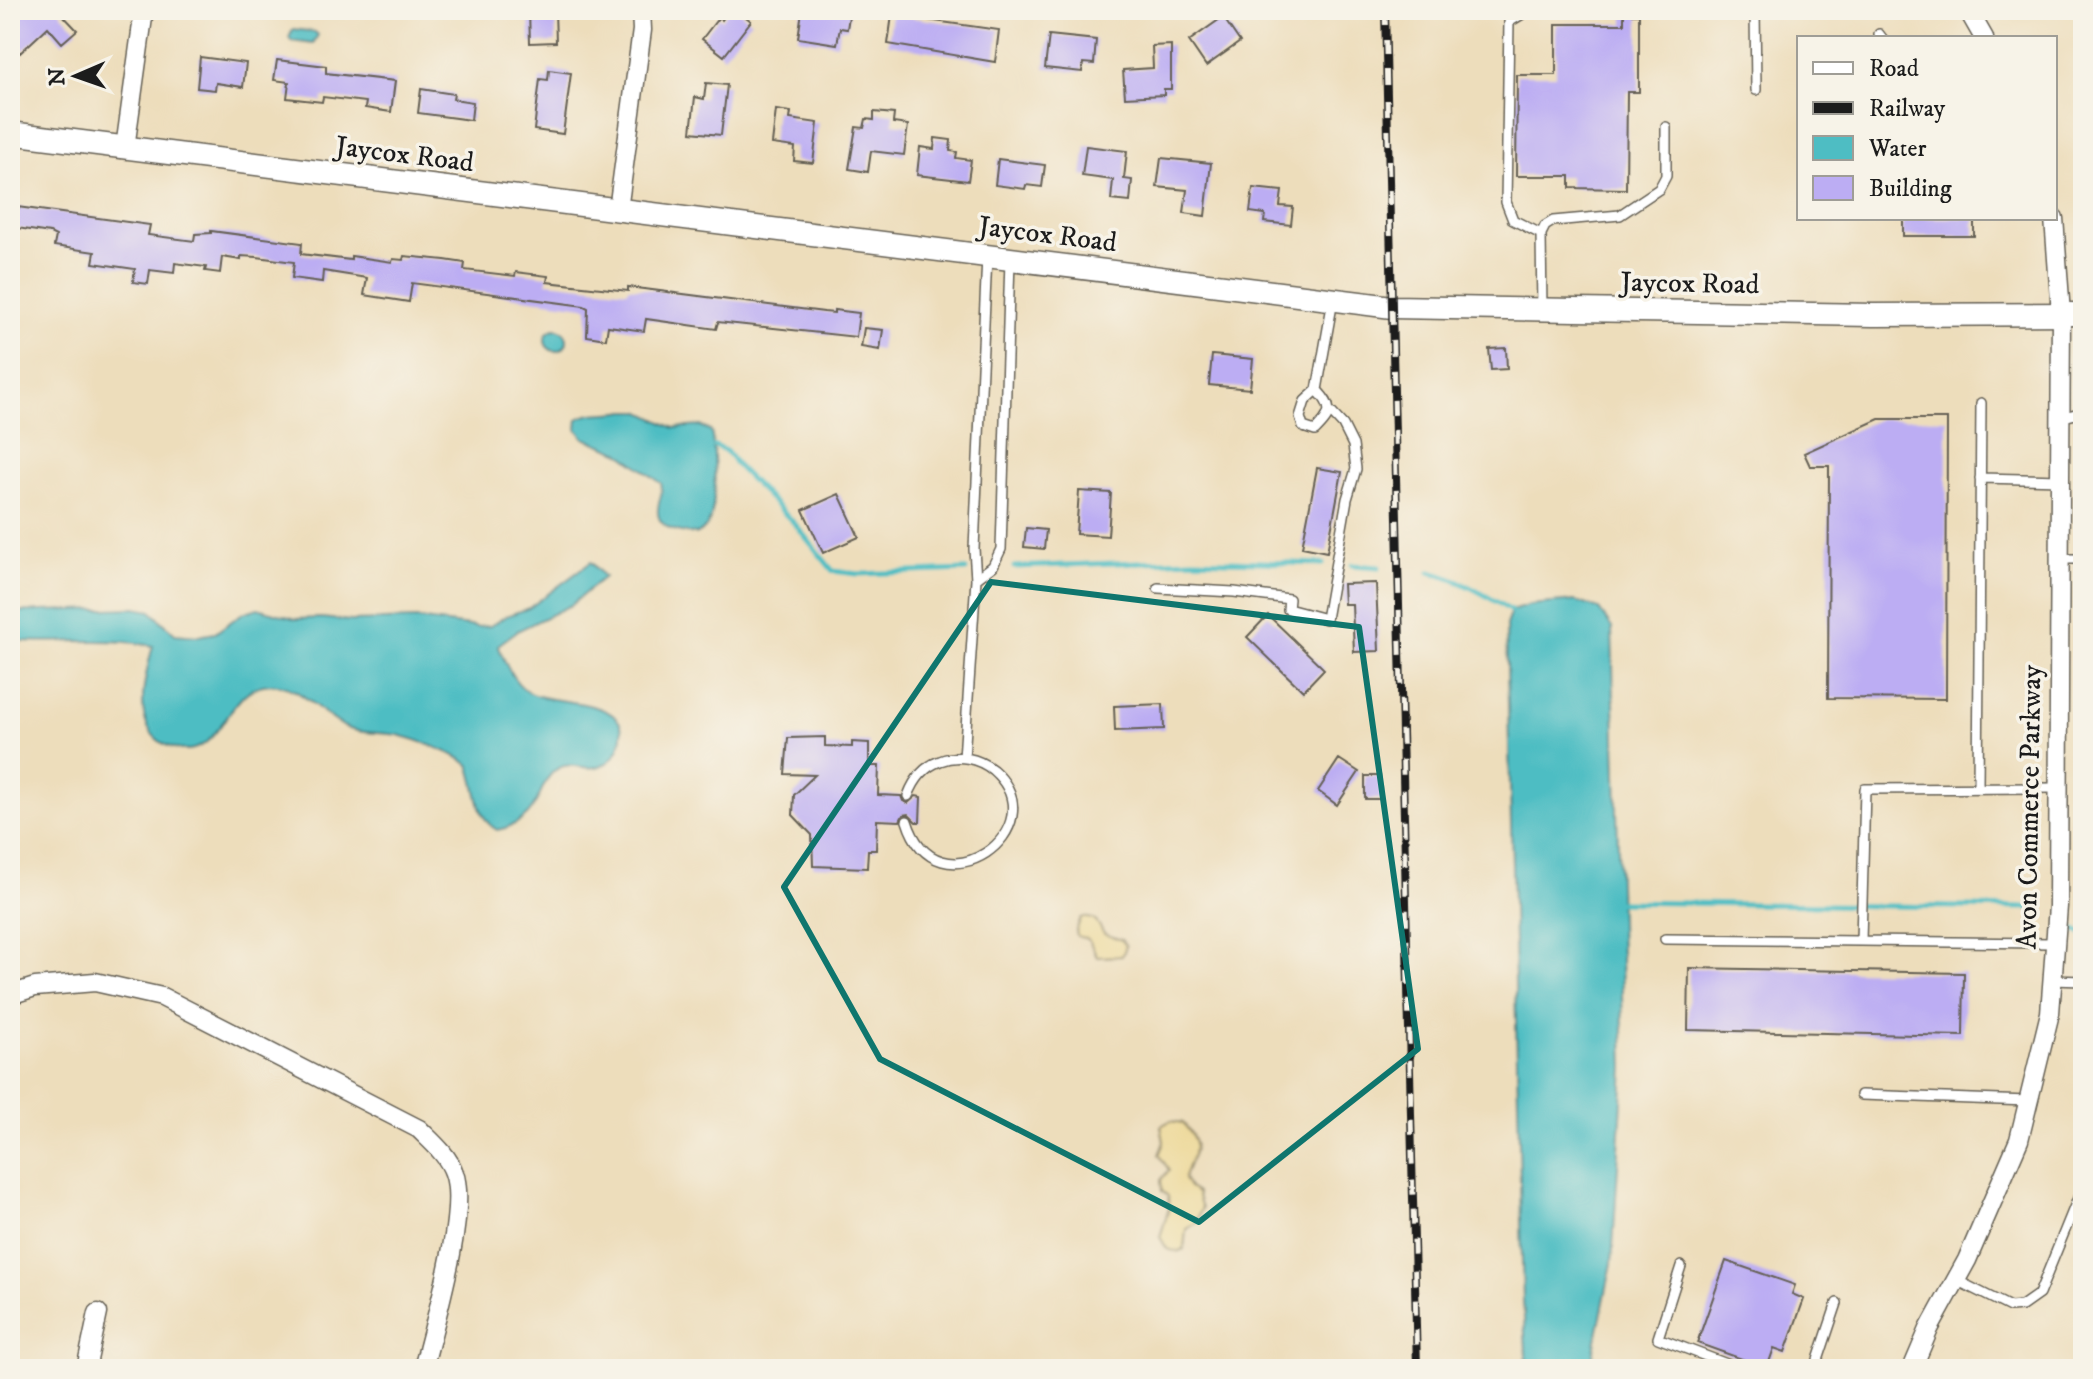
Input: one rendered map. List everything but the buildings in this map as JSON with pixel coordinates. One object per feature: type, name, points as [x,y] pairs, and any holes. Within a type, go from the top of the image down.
[{"type":"street","points":[[125,148],[144,10]]},
{"type":"street","points":[[618,210],[642,30],[641,10]]},
{"type":"street","points":[[1968,10],[1983,36]]},
{"type":"street","name":"Jaycox Road","points":[[10,133],[1392,307],[2072,314]]},
{"type":"street","name":"Avon Commerce Parkway","points":[[1912,1369],[2019,1140],[2050,1013],[2055,943],[2058,788],[2060,418],[2072,314],[2054,220]]},
{"type":"street","points":[[10,995],[35,987],[95,982],[162,997],[419,1129],[450,1164],[455,1174],[458,1202],[449,1257],[423,1369]]},
{"type":"street","points":[[86,1369],[98,1313]]},
{"type":"lane","points":[[1755,10],[1756,90]]},
{"type":"lane","points":[[1541,234],[1513,220],[1506,202],[1509,22],[1524,13],[1548,11]]},
{"type":"lane","points":[[1542,310],[1541,234],[1545,226],[1553,221],[1620,215],[1659,189],[1666,176],[1666,127]]},
{"type":"lane","points":[[964,758],[976,579],[974,549],[987,256]]},
{"type":"lane","points":[[976,579],[993,566],[1001,549],[1010,259]]},
{"type":"lane","points":[[1317,390],[1328,401],[1329,410],[1328,418],[1315,431],[1303,427],[1300,417],[1305,401],[1317,390],[1333,300]]},
{"type":"lane","points":[[1978,788],[1981,403]]},
{"type":"lane","points":[[1158,588],[1289,599],[1288,609],[1326,619],[1347,499],[1356,469],[1353,445],[1343,425],[1329,410]]},
{"type":"lane","points":[[2060,418],[2083,412]]},
{"type":"lane","points":[[1980,478],[2060,480]]},
{"type":"lane","points":[[2060,559],[2083,559]]},
{"type":"lane","points":[[907,821],[922,848],[946,862],[962,863],[977,860],[998,845],[1011,816],[1007,791],[992,770],[964,758],[945,759],[931,765],[917,778],[908,796]]},
{"type":"lane","points":[[1861,941],[1865,789],[2058,788]]},
{"type":"lane","points":[[1665,939],[2055,943]]},
{"type":"lane","points":[[2052,980],[2083,981]]},
{"type":"lane","points":[[1861,1095],[2028,1101]]},
{"type":"lane","points":[[1956,1280],[2010,1307],[2022,1306],[2039,1294],[2083,1186]]},
{"type":"lane","points":[[1681,1266],[1658,1338],[1740,1369]]},
{"type":"lane","points":[[1815,1369],[1837,1303]]},
{"type":"highlighted area","points":[[991,582],[1359,627],[1418,1049],[1199,1222],[880,1059],[784,887]]},
{"type":"sand","points":[[1081,918],[1093,919],[1104,934],[1122,940],[1126,946],[1122,956],[1097,957],[1088,939],[1077,936]]},
{"type":"sand","points":[[1170,1121],[1183,1123],[1194,1139],[1195,1151],[1184,1179],[1189,1188],[1197,1193],[1202,1208],[1195,1224],[1186,1229],[1184,1249],[1178,1252],[1167,1249],[1160,1237],[1169,1208],[1168,1196],[1162,1191],[1161,1180],[1169,1170],[1159,1155],[1164,1142],[1161,1126]]},
{"type":"water","points":[[293,29],[318,35],[313,44],[291,41],[289,38]]},
{"type":"water","points":[[556,329],[564,332],[567,340],[564,348],[556,351],[548,348],[545,340],[548,332]]},
{"type":"water","points":[[640,411],[674,428],[701,426],[711,431],[713,507],[707,526],[698,534],[678,531],[661,522],[658,509],[661,483],[619,452],[584,438],[577,429],[578,419],[584,416]]},
{"type":"water","points":[[591,562],[604,577],[571,605],[517,631],[498,645],[513,677],[527,691],[538,696],[588,705],[616,718],[622,729],[620,745],[604,765],[590,768],[568,765],[554,771],[525,817],[514,825],[497,830],[483,814],[470,766],[465,762],[405,737],[349,729],[292,689],[263,685],[248,692],[214,735],[201,746],[186,750],[166,745],[155,737],[144,714],[144,686],[153,646],[118,642],[10,640],[10,612],[135,608],[151,611],[175,634],[198,636],[215,633],[243,613],[258,608],[296,619],[416,619],[490,626],[529,608]]},
{"type":"water","points":[[1575,601],[1599,609],[1612,628],[1624,1068],[1612,1263],[1590,1369],[1527,1369],[1506,625],[1511,611],[1530,605]]},
{"type":"waterway","points":[[715,446],[726,451],[795,524],[833,571],[858,574],[966,570]]},
{"type":"waterway","points":[[1014,567],[1193,560],[1323,564]]},
{"type":"waterway","points":[[1352,565],[1379,567]]},
{"type":"waterway","points":[[1430,572],[1462,583],[1511,611]]},
{"type":"waterway","points":[[1619,902],[2029,908],[2042,914]]},
{"type":"waterway","points":[[2071,928],[2083,934]]},
{"type":"railway","points":[[1385,10],[1417,1369]]}]
